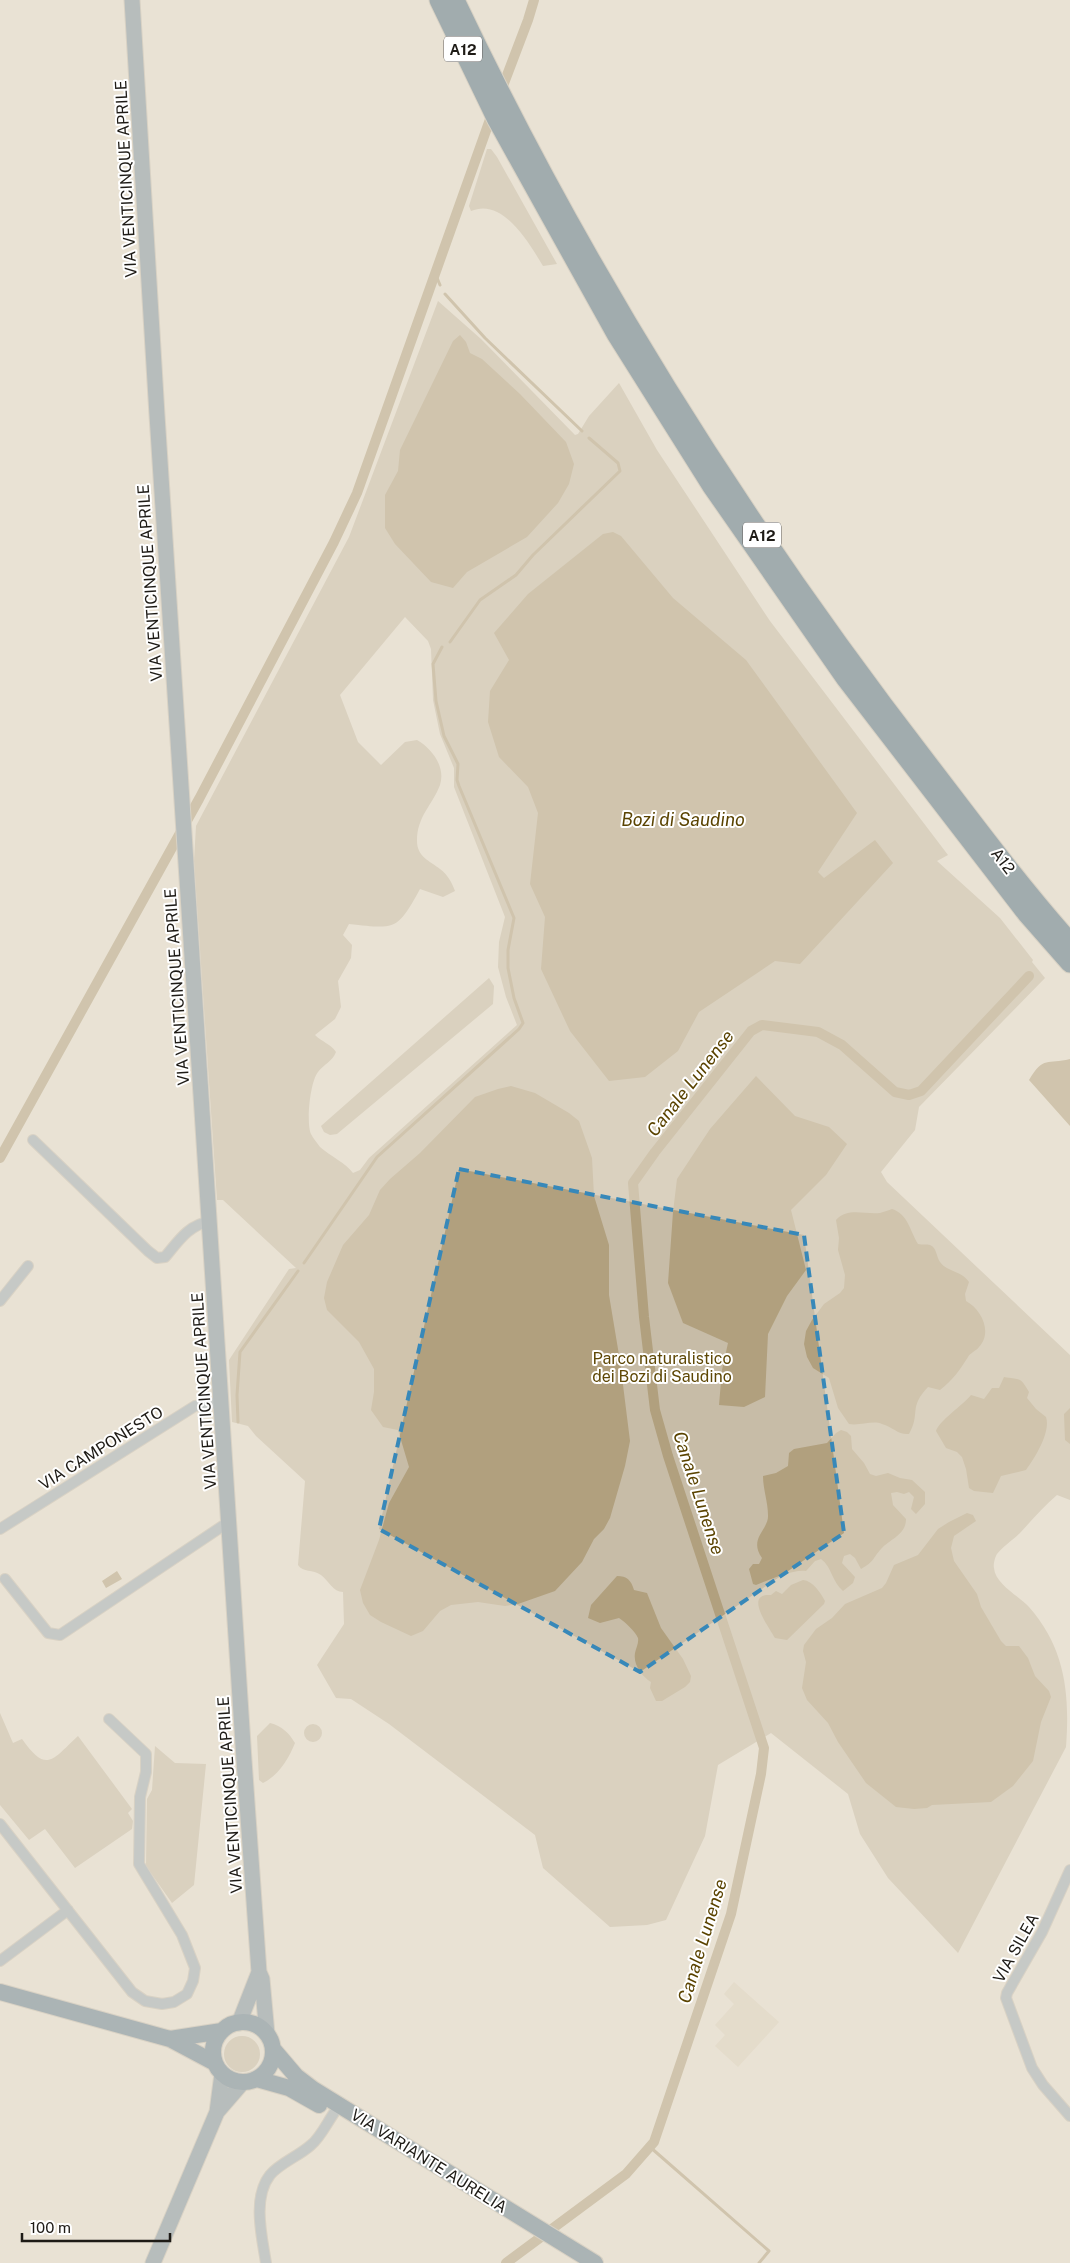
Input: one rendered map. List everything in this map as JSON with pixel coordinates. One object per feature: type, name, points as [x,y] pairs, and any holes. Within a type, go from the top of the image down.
[{"type":"highway","name":"A12","points":[[439,0],[626,324],[720,474],[854,668],[1036,904],[1070,942]]},
{"type":"highway","name":"A12","points":[[455,0],[491,76],[497,120],[616,334],[711,485],[846,680],[1027,914],[1070,963]]},
{"type":"main road","name":"VIA VENTICINQUE APRILE","points":[[132,0],[209,1222],[259,1972],[262,1979],[270,2041]]},
{"type":"main road","name":"VIA VENTICINQUE APRILE","points":[[240,2022],[259,1972]]},
{"type":"main road","points":[[0,1992],[170,2039],[219,2068],[228,2078],[250,2081]]},
{"type":"main road","points":[[170,2039],[222,2031],[240,2022],[250,2023],[259,2027],[270,2041],[270,2066],[250,2081],[217,2112]]},
{"type":"main road","points":[[153,2263],[217,2112],[219,2068],[214,2046],[222,2031]]},
{"type":"main road","name":"VIA VARIANTE AURELIA","points":[[270,2041],[296,2076],[312,2089],[555,2244],[594,2263]]},
{"type":"main road","name":"VIA VARIANTE AURELIA","points":[[250,2081],[288,2088],[526,2226]]},
{"type":"main road","name":"VIA VARIANTE AURELIA","points":[[555,2244],[579,2263]]},
{"type":"street","points":[[33,1140],[157,1258],[165,1257],[187,1231],[201,1223],[209,1222]]},
{"type":"street","points":[[0,1301],[28,1266]]},
{"type":"street","name":"VIA CAMPONESTO","points":[[0,1529],[195,1406],[222,1402]]},
{"type":"street","points":[[5,1579],[48,1632],[60,1635],[230,1521]]},
{"type":"street","points":[[0,1824],[132,1992],[145,2001],[162,2004],[174,2002],[187,1994],[193,1981],[195,1968],[182,1935],[139,1864],[140,1797],[146,1772],[146,1754],[109,1719]]},
{"type":"street","name":"VIA SILEA","points":[[1070,1870],[1054,1910],[1007,1993],[1006,1998],[1032,2068],[1043,2085],[1070,2116]]},
{"type":"street","points":[[0,1962],[68,1910]]},
{"type":"street","points":[[266,2263],[261,2229],[261,2202],[265,2184],[271,2174],[313,2144],[334,2114]]},
{"type":"highlighted area","points":[[459,1169],[804,1235],[844,1533],[640,1672],[379,1529]]},
{"type":"shaded area","points":[[734,1982],[779,2022],[738,2067],[715,2046],[725,2035],[715,2025],[734,2004],[724,1994]]},
{"type":"green space","points":[[487,149],[491,149],[497,157],[557,264],[543,266],[523,235],[504,216],[494,210],[483,208],[471,211],[469,206]]},
{"type":"green space","name":"Parco naturalistico dei Bozi di Saudino","points":[[438,301],[481,339],[575,435],[578,434],[589,416],[619,383],[657,450],[770,621],[948,855],[937,861],[1000,918],[1045,978],[919,1107],[915,1130],[881,1172],[887,1182],[1070,1355],[1070,1500],[1057,1495],[1020,1533],[999,1551],[994,1565],[995,1574],[998,1579],[1029,1607],[1051,1639],[1058,1655],[1066,1690],[1066,1747],[958,1953],[888,1878],[860,1834],[848,1794],[771,1733],[718,1765],[705,1836],[666,1920],[647,1925],[610,1927],[543,1868],[535,1835],[389,1724],[351,1699],[336,1698],[317,1665],[344,1624],[343,1592],[334,1588],[321,1575],[303,1569],[298,1565],[305,1481],[256,1436],[248,1426],[232,1422],[229,1360],[289,1269],[296,1268],[223,1200],[217,1200],[194,861],[196,826],[349,537]],"holes":[[[405,617],[428,641],[431,649],[433,700],[440,734],[454,768],[454,787],[505,917],[499,942],[498,967],[506,997],[517,1025],[369,1158],[360,1170],[353,1173],[320,1147],[311,1134],[309,1121],[311,1093],[315,1077],[336,1052],[315,1035],[335,1019],[341,1007],[338,981],[351,958],[352,945],[343,935],[349,924],[377,927],[394,924],[406,913],[420,889],[443,897],[455,891],[445,874],[422,855],[417,841],[419,825],[440,785],[441,771],[436,758],[417,740],[405,742],[381,765],[358,742],[340,695]]]},
{"type":"green space","points":[[489,978],[494,986],[493,1004],[337,1134],[330,1135],[324,1132],[321,1126]]},
{"type":"green space","points":[[0,1713],[13,1743],[22,1739],[38,1757],[44,1760],[50,1760],[55,1757],[78,1736],[132,1809],[128,1813],[133,1821],[132,1829],[75,1868],[45,1829],[29,1840],[0,1805]]},
{"type":"green space","points":[[270,1723],[285,1730],[295,1743],[283,1766],[269,1780],[263,1783],[259,1780],[257,1736]]},
{"type":"green space","points":[[309,1724],[317,1724],[322,1729],[320,1740],[309,1742],[304,1737],[304,1729]]},
{"type":"green space","points":[[155,1746],[175,1763],[206,1764],[194,1885],[172,1903],[146,1866],[147,1799],[152,1790]]},
{"type":"green space","points":[[242,2036],[249,2037],[255,2041],[259,2047],[259,2061],[255,2067],[249,2071],[242,2072],[235,2071],[229,2067],[225,2061],[224,2054],[225,2047],[229,2041],[235,2037]]},
{"type":"water","points":[[460,335],[466,342],[470,353],[482,359],[520,394],[566,442],[574,464],[569,484],[558,503],[527,537],[467,572],[453,588],[431,582],[395,544],[385,528],[385,495],[398,471],[400,450],[453,341]]},
{"type":"water","name":"Bozi di Saudino","points":[[613,532],[621,536],[673,598],[746,660],[857,813],[818,872],[824,878],[875,840],[893,863],[800,964],[775,961],[699,1012],[678,1051],[645,1077],[609,1081],[570,1031],[541,969],[545,917],[530,884],[538,813],[528,787],[499,757],[488,722],[490,691],[509,660],[494,633],[528,594],[603,534]]},
{"type":"water","points":[[1070,1059],[1070,1126],[1029,1080],[1042,1064]]},
{"type":"water","points":[[756,1076],[795,1116],[829,1127],[847,1144],[826,1175],[791,1210],[806,1270],[787,1296],[768,1334],[765,1397],[744,1407],[719,1405],[722,1370],[728,1343],[683,1323],[668,1283],[677,1179],[710,1129]]},
{"type":"water","points":[[511,1086],[535,1093],[579,1121],[592,1158],[594,1196],[609,1245],[609,1295],[630,1441],[610,1518],[604,1529],[594,1539],[582,1562],[555,1591],[518,1604],[505,1606],[478,1602],[451,1605],[440,1611],[423,1631],[411,1636],[370,1615],[363,1603],[360,1590],[379,1540],[389,1503],[409,1467],[398,1430],[383,1427],[371,1410],[374,1392],[374,1369],[359,1342],[327,1310],[324,1298],[327,1282],[343,1245],[369,1215],[380,1190],[420,1153],[475,1097]]},
{"type":"water","points":[[892,1209],[905,1219],[918,1244],[932,1246],[940,1262],[946,1268],[966,1278],[969,1282],[965,1294],[966,1301],[976,1309],[985,1328],[983,1341],[952,1379],[940,1390],[928,1387],[922,1394],[916,1406],[914,1421],[909,1434],[878,1423],[849,1424],[838,1408],[829,1378],[813,1368],[807,1357],[804,1344],[806,1331],[812,1320],[824,1304],[844,1288],[845,1275],[838,1250],[839,1238],[836,1220],[841,1216],[851,1213],[880,1213]]},
{"type":"water","points":[[1004,1377],[1024,1383],[1029,1392],[1027,1398],[1046,1417],[1046,1430],[1038,1452],[1026,1470],[1001,1476],[993,1493],[974,1491],[969,1488],[962,1457],[957,1452],[946,1448],[936,1431],[971,1395],[984,1399],[992,1388],[999,1388]]},
{"type":"water","points":[[1070,1408],[1070,1444],[1065,1440],[1064,1414]]},
{"type":"water","points":[[841,1430],[851,1436],[852,1449],[864,1463],[870,1474],[876,1476],[888,1473],[912,1480],[925,1492],[925,1504],[916,1514],[911,1509],[914,1497],[909,1492],[904,1494],[891,1493],[893,1505],[906,1519],[903,1529],[881,1549],[871,1562],[861,1569],[855,1558],[850,1554],[844,1556],[842,1563],[855,1577],[853,1583],[843,1591],[836,1583],[828,1566],[821,1559],[815,1561],[806,1571],[788,1573],[756,1585],[753,1584],[749,1569],[753,1564],[759,1564],[762,1558],[757,1545],[766,1525],[768,1515],[763,1476],[776,1473],[788,1466],[789,1453],[794,1449],[827,1443]]},
{"type":"water","points":[[967,1513],[973,1515],[976,1521],[954,1536],[951,1548],[954,1561],[977,1594],[981,1607],[1001,1641],[1006,1646],[1019,1646],[1028,1658],[1035,1676],[1049,1691],[1051,1697],[1041,1722],[1033,1761],[1013,1786],[991,1802],[932,1805],[927,1808],[914,1809],[896,1807],[866,1783],[838,1742],[828,1723],[807,1700],[802,1688],[806,1662],[803,1651],[804,1645],[816,1629],[832,1618],[845,1604],[882,1588],[894,1565],[918,1555],[938,1529]]},
{"type":"water","points":[[117,1571],[122,1579],[106,1588],[102,1581]]},
{"type":"water","points":[[617,1576],[628,1579],[634,1590],[647,1593],[661,1628],[683,1659],[691,1676],[690,1682],[685,1687],[662,1701],[656,1701],[650,1688],[651,1682],[644,1677],[635,1662],[638,1638],[627,1624],[619,1618],[600,1623],[588,1618],[591,1605]]},
{"type":"water","points":[[803,1580],[810,1582],[816,1587],[825,1601],[824,1604],[787,1640],[775,1638],[760,1612],[759,1599],[776,1591],[782,1594],[791,1585]]},
{"type":"waterway","points":[[501,91],[534,0]]},
{"type":"waterway","points":[[0,1158],[199,799],[334,542],[357,493],[493,111]]},
{"type":"waterway","points":[[435,273],[440,285]]},
{"type":"waterway","points":[[445,294],[485,338],[582,431]]},
{"type":"waterway","points":[[450,642],[480,600],[516,575],[533,555],[620,471],[618,463],[589,438]]},
{"type":"waterway","points":[[304,1263],[377,1157],[519,1029],[523,1023],[514,998],[508,968],[508,950],[514,918],[459,786],[457,780],[458,764],[444,736],[436,701],[433,664],[442,647]]},
{"type":"waterway","name":"Canale Lunense","points":[[506,2263],[626,2174],[654,2142],[731,1914],[761,1774],[764,1748],[668,1456],[655,1410],[644,1317],[633,1183],[655,1152],[751,1031],[762,1025],[818,1032],[842,1045],[895,1092],[909,1095],[921,1091],[1029,976]]},
{"type":"waterway","points":[[238,1422],[237,1395],[240,1352],[298,1271]]},
{"type":"waterway","points":[[650,2147],[769,2251],[759,2263]]}]
